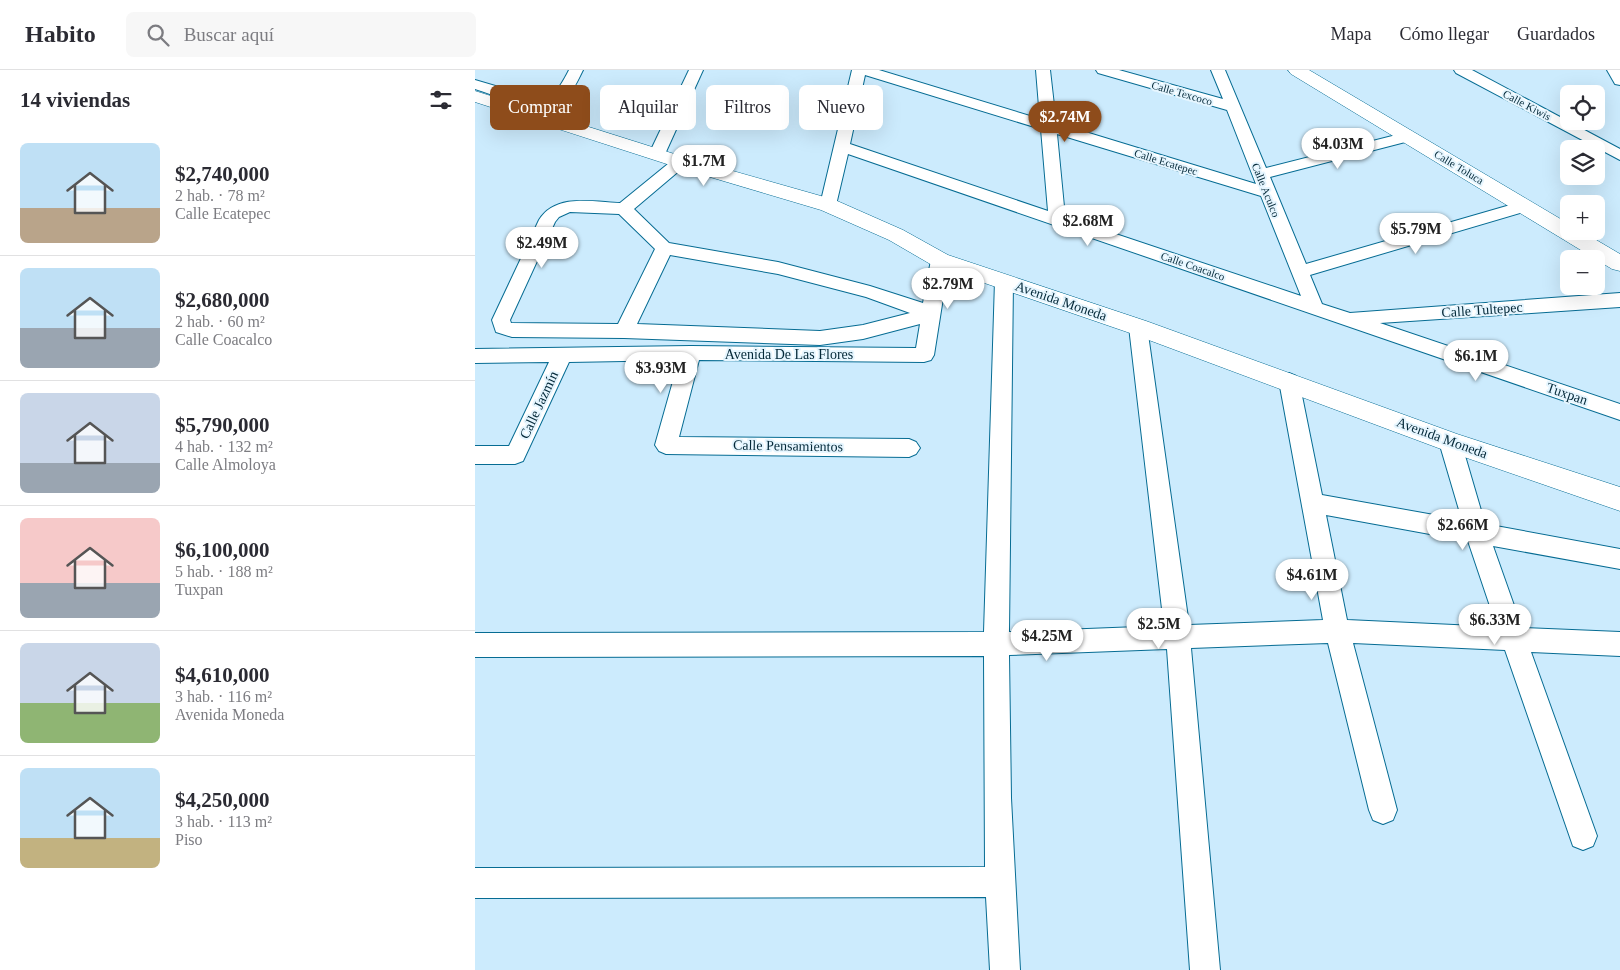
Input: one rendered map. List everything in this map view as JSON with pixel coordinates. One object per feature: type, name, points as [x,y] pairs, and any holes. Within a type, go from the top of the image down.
[{"type":"main road","name":"Calle Toluca","points":[[1297,70],[1620,264]]},
{"type":"main road","name":"Avenida Moneda","points":[[475,96],[680,162],[828,205],[896,235],[940,260],[1138,327],[1450,442],[1620,498]]},
{"type":"street","points":[[475,84],[539,104],[550,104],[560,98],[576,70]]},
{"type":"street","points":[[657,154],[696,70]]},
{"type":"street","points":[[828,205],[859,70]]},
{"type":"street","name":"Calle Ecatepec","points":[[864,70],[1267,193]]},
{"type":"street","points":[[1043,70],[1057,219]]},
{"type":"street","name":"Calle Texcoco","points":[[1103,70],[1233,107]]},
{"type":"street","name":"Calle Aculco","points":[[1218,70],[1315,308]]},
{"type":"street","points":[[1614,70],[1620,81]]},
{"type":"street","name":"Calle Kiwis","points":[[1472,72],[1620,155]]},
{"type":"street","points":[[1260,174],[1408,137]]},
{"type":"street","name":"Calle Coacalco","points":[[842,147],[1057,219],[1344,319]]},
{"type":"street","points":[[624,209],[680,162]]},
{"type":"street","points":[[577,205],[624,209],[663,248],[778,268],[870,292],[931,312],[880,330],[845,337],[821,338],[624,331],[512,330],[503,327],[501,320],[547,220],[561,208],[577,205]]},
{"type":"street","points":[[1299,272],[1524,206]]},
{"type":"street","points":[[624,331],[663,248]]},
{"type":"street","points":[[931,312],[940,260]]},
{"type":"street","points":[[1004,282],[996,644],[999,882],[1005,970]]},
{"type":"street","name":"Calle Tultepec","points":[[1344,319],[1620,300]]},
{"type":"street","name":"Avenida De Las Flores","points":[[475,356],[644,354],[924,355],[931,312]]},
{"type":"street","name":"Tuxpan","points":[[1344,319],[1620,412]]},
{"type":"street","points":[[1138,327],[1178,637],[1205,970]]},
{"type":"street","points":[[644,354],[650,332]]},
{"type":"street","name":"Calle Pensamientos","points":[[691,354],[666,445],[909,448]]},
{"type":"street","name":"Calle Jazmín","points":[[475,455],[515,455],[562,355]]},
{"type":"street","points":[[1289,382],[1314,503],[1337,631],[1383,810]]},
{"type":"street","points":[[1450,442],[1477,534],[1583,836]]},
{"type":"street","points":[[1314,503],[1620,559]]},
{"type":"street","points":[[475,645],[996,644],[1337,631],[1620,644]]},
{"type":"street","points":[[475,883],[999,882]]}]
